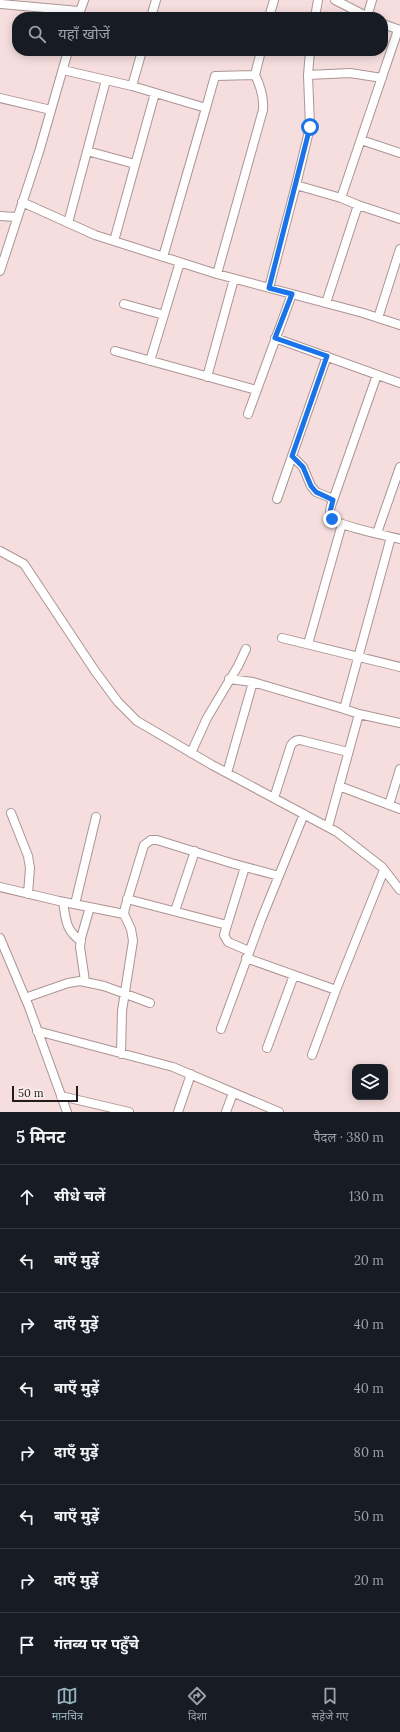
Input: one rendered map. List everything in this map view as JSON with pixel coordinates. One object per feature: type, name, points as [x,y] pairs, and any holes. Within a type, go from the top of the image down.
[{"type":"street","points":[[79,12],[84,0]]},
{"type":"street","points":[[152,12],[156,0]]},
{"type":"street","points":[[270,12],[274,0]]},
{"type":"street","points":[[316,12],[318,0]]},
{"type":"street","points":[[335,0],[358,12]]},
{"type":"street","points":[[368,12],[372,0]]},
{"type":"street","points":[[0,3],[64,12]]},
{"type":"street","points":[[341,198],[399,30],[388,26]]},
{"type":"street","points":[[0,271],[16,218],[39,152],[67,56]]},
{"type":"street","points":[[132,86],[141,56]]},
{"type":"street","points":[[217,274],[263,110],[264,99],[255,75],[260,56]]},
{"type":"street","points":[[269,288],[310,127],[308,74],[310,56]]},
{"type":"street","points":[[63,70],[132,86],[206,108]]},
{"type":"street","points":[[308,74],[350,72],[382,78]]},
{"type":"street","points":[[163,257],[215,76],[255,75]]},
{"type":"street","points":[[68,223],[106,80]]},
{"type":"street","points":[[114,241],[155,93]]},
{"type":"street","points":[[0,98],[51,110]]},
{"type":"street","points":[[361,140],[400,153]]},
{"type":"street","points":[[87,151],[135,164]]},
{"type":"street","points":[[296,185],[341,198],[400,219]]},
{"type":"street","points":[[22,202],[95,235],[217,274],[326,303],[400,325]]},
{"type":"street","points":[[326,303],[358,205]]},
{"type":"street","points":[[0,216],[16,218]]},
{"type":"street","points":[[378,318],[400,249]]},
{"type":"street","points":[[150,361],[180,262]]},
{"type":"street","points":[[207,377],[234,279]]},
{"type":"street","points":[[248,414],[292,294]]},
{"type":"street","points":[[124,304],[164,315]]},
{"type":"street","points":[[275,338],[400,383]]},
{"type":"street","points":[[115,351],[256,390]]},
{"type":"street","points":[[277,499],[327,356]]},
{"type":"street","points":[[377,375],[333,500],[330,516],[332,519],[342,524],[400,539]]},
{"type":"street","points":[[292,456],[303,467],[311,486],[316,492],[333,500]]},
{"type":"street","points":[[377,533],[400,468]]},
{"type":"street","points":[[308,644],[342,524]]},
{"type":"street","points":[[344,709],[391,537]]},
{"type":"street","points":[[0,550],[24,564],[78,646],[118,702],[137,721],[227,773],[328,827],[358,847],[384,870],[400,890]]},
{"type":"street","points":[[282,638],[400,667]]},
{"type":"street","points":[[191,753],[207,718],[238,666],[246,649]]},
{"type":"street","points":[[229,679],[253,682],[359,714],[400,723]]},
{"type":"street","points":[[227,773],[253,682]]},
{"type":"street","points":[[328,827],[359,714]]},
{"type":"street","points":[[274,798],[291,745],[294,742],[298,740],[348,752]]},
{"type":"street","points":[[389,805],[400,769]]},
{"type":"street","points":[[339,786],[400,809]]},
{"type":"street","points":[[11,813],[28,856],[30,868],[28,894]]},
{"type":"street","points":[[221,1029],[248,955],[304,814]]},
{"type":"street","points":[[75,904],[96,817]]},
{"type":"street","points":[[121,1054],[121,1026],[133,941],[131,929],[124,914],[127,899],[144,844],[157,840],[279,876]]},
{"type":"street","points":[[175,911],[195,851]]},
{"type":"street","points":[[245,867],[224,935],[226,939],[248,955],[294,975],[336,990]]},
{"type":"street","points":[[312,1055],[336,990],[384,870]]},
{"type":"street","points":[[0,887],[63,902],[124,914]]},
{"type":"street","points":[[127,899],[227,925]]},
{"type":"street","points":[[63,902],[68,930],[80,942]]},
{"type":"street","points":[[85,982],[80,942],[90,907]]},
{"type":"street","points":[[0,938],[25,998],[67,1112]]},
{"type":"street","points":[[268,1048],[294,975]]},
{"type":"street","points":[[25,998],[68,983],[85,982],[104,986],[150,1003]]},
{"type":"street","points":[[37,1031],[173,1067],[278,1112]]},
{"type":"street","points":[[178,1112],[191,1074]]},
{"type":"street","points":[[226,1112],[233,1093]]},
{"type":"street","points":[[61,1096],[129,1112]]},
{"type":"route","points":[[310,127],[269,288],[292,294],[275,338],[327,356],[292,456],[303,467],[311,486],[316,492],[321,496],[333,500],[330,512],[332,519]]}]
